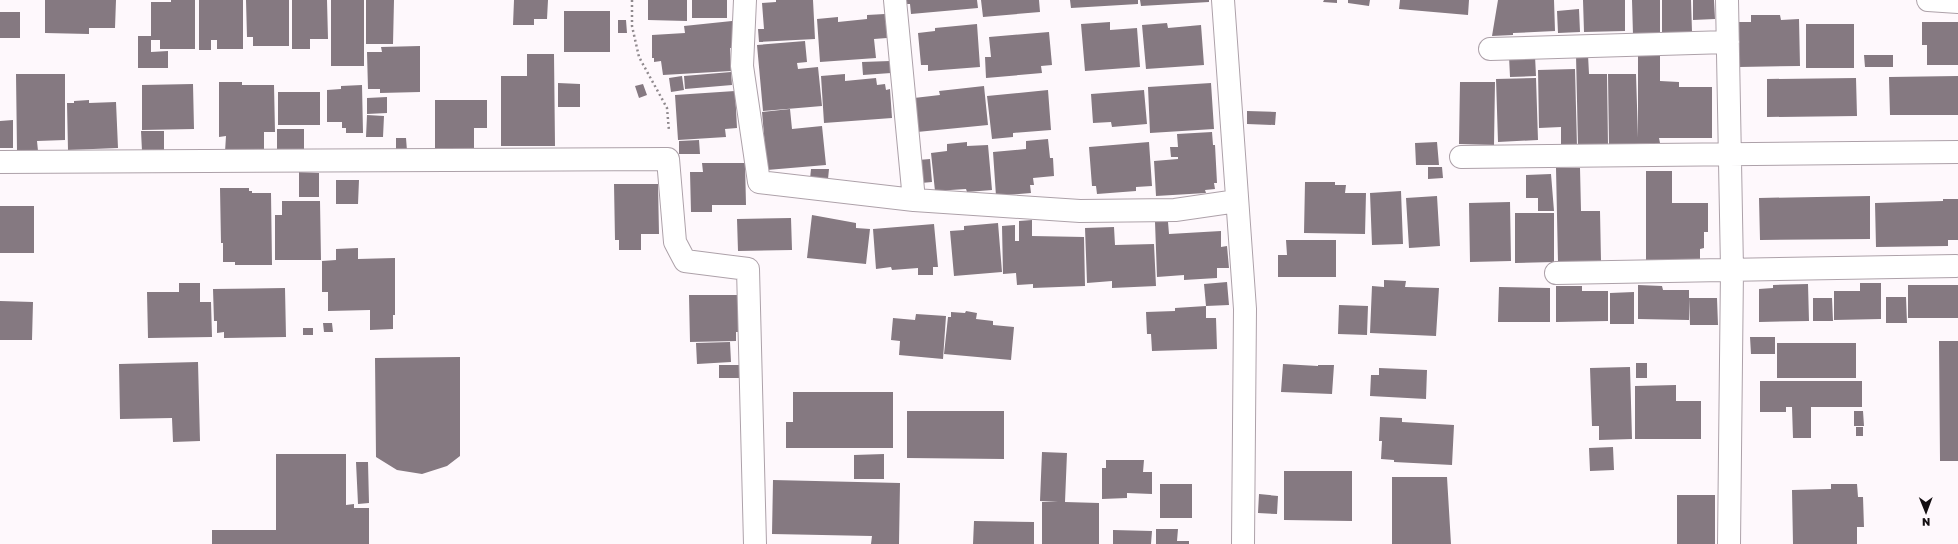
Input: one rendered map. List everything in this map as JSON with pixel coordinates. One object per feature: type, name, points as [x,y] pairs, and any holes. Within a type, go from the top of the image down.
[{"type":"street","points":[[745,0],[742,66],[759,182],[914,200],[1080,211],[1175,210],[1237,201]]},
{"type":"street","points":[[895,0],[914,200]]},
{"type":"street","points":[[1223,0],[1245,309],[1243,544]]},
{"type":"street","points":[[1727,0],[1732,269],[1729,544]]},
{"type":"street","points":[[1928,0],[1958,2]]},
{"type":"street","points":[[1490,49],[1728,42]]},
{"type":"street","points":[[1461,157],[1958,152]]},
{"type":"street","points":[[0,162],[668,159],[675,242],[685,261],[748,269],[755,544]]},
{"type":"street","points":[[1556,273],[1956,266]]},
{"type":"path","points":[[632,0],[632,26],[638,57],[667,108],[670,145],[668,159]]},
{"type":"building","points":[[45,0],[116,0],[115,28],[89,28],[89,34],[45,33]]},
{"type":"building","points":[[171,0],[195,0],[195,49],[160,49],[160,40],[151,40],[151,52],[168,51],[168,68],[138,68],[138,36],[151,36],[151,2],[171,2]]},
{"type":"building","points":[[199,0],[243,0],[243,49],[217,49],[217,40],[211,40],[211,50],[199,50]]},
{"type":"building","points":[[246,0],[289,0],[289,46],[253,46],[253,37],[247,37]]},
{"type":"building","points":[[292,0],[327,0],[328,39],[310,39],[310,49],[292,49]]},
{"type":"building","points":[[331,0],[364,0],[364,66],[331,66]]},
{"type":"building","points":[[366,0],[394,0],[393,44],[366,44]]},
{"type":"building","points":[[514,0],[548,0],[547,19],[534,19],[534,25],[513,25]]},
{"type":"building","points":[[648,0],[687,0],[687,21],[648,20]]},
{"type":"building","points":[[692,0],[727,0],[727,18],[692,18]]},
{"type":"building","points":[[776,0],[813,0],[815,39],[759,42],[758,29],[764,29],[762,3],[776,2]]},
{"type":"building","points":[[906,0],[977,0],[978,8],[911,14],[910,4],[906,4]]},
{"type":"building","points":[[981,0],[1039,0],[1040,12],[983,17]]},
{"type":"building","points":[[1070,0],[1138,0],[1138,4],[1071,8]]},
{"type":"building","points":[[1140,0],[1209,0],[1209,2],[1141,6]]},
{"type":"building","points":[[1324,0],[1337,0],[1337,3],[1323,2]]},
{"type":"building","points":[[1348,0],[1370,0],[1369,6],[1348,3]]},
{"type":"building","points":[[1400,0],[1469,0],[1468,15],[1399,9]]},
{"type":"building","points":[[1498,0],[1554,0],[1555,31],[1513,33],[1513,35],[1492,36]]},
{"type":"building","points":[[1583,0],[1625,0],[1625,31],[1584,32]]},
{"type":"building","points":[[1632,0],[1660,0],[1660,34],[1633,35]]},
{"type":"building","points":[[1662,0],[1691,0],[1692,32],[1662,33]]},
{"type":"building","points":[[1693,0],[1714,0],[1715,19],[1693,20]]},
{"type":"building","points":[[1579,9],[1580,32],[1558,33],[1557,11]]},
{"type":"building","points":[[564,11],[610,11],[610,52],[564,52]]},
{"type":"building","points":[[0,12],[20,12],[20,38],[0,38]]},
{"type":"building","points":[[885,14],[887,38],[874,39],[876,58],[820,62],[817,19],[838,17],[838,22],[867,19],[867,15]]},
{"type":"building","points":[[1751,15],[1780,15],[1781,20],[1799,19],[1800,66],[1739,67],[1739,22],[1751,22]]},
{"type":"building","points":[[618,20],[626,20],[627,33],[618,33]]},
{"type":"building","points":[[732,21],[734,48],[730,48],[731,71],[663,75],[661,61],[654,62],[654,58],[652,58],[652,35],[685,33],[684,26]]},
{"type":"building","points":[[1110,22],[1110,30],[1137,28],[1140,67],[1085,71],[1081,24]]},
{"type":"building","points":[[1922,22],[1958,22],[1958,65],[1927,65],[1927,45],[1922,45]]},
{"type":"building","points":[[1167,23],[1168,28],[1201,25],[1204,65],[1146,69],[1142,25]]},
{"type":"building","points":[[977,24],[980,67],[928,71],[928,65],[921,65],[918,33],[935,31],[935,28]]},
{"type":"building","points":[[1806,24],[1854,24],[1854,68],[1806,68]]},
{"type":"building","points":[[1049,32],[1052,65],[1041,66],[1042,73],[986,78],[985,57],[991,57],[989,37]]},
{"type":"building","points":[[805,41],[807,62],[797,63],[798,69],[818,67],[822,106],[763,111],[757,45]]},
{"type":"building","points":[[420,46],[420,92],[380,93],[380,89],[368,89],[367,52],[382,52],[381,47]]},
{"type":"building","points":[[527,54],[554,54],[555,146],[501,146],[501,76],[527,76]]},
{"type":"building","points":[[1638,54],[1660,54],[1660,81],[1679,82],[1679,87],[1712,87],[1712,138],[1659,138],[1660,143],[1609,145],[1608,74],[1636,74],[1638,138]]},
{"type":"building","points":[[1576,55],[1588,55],[1589,74],[1607,74],[1608,145],[1578,146]]},
{"type":"building","points":[[1864,55],[1893,55],[1893,67],[1865,67]]},
{"type":"building","points":[[1509,56],[1535,56],[1536,76],[1510,77]]},
{"type":"building","points":[[890,61],[891,73],[863,75],[862,62]]},
{"type":"building","points":[[1575,69],[1577,147],[1561,147],[1561,127],[1539,128],[1538,70]]},
{"type":"building","points":[[731,72],[732,85],[685,89],[684,76]]},
{"type":"building","points":[[16,74],[65,74],[65,140],[37,141],[38,151],[17,151]]},
{"type":"building","points":[[845,74],[845,81],[876,78],[877,85],[885,84],[886,90],[890,89],[892,118],[824,123],[821,76]]},
{"type":"building","points":[[682,76],[684,90],[671,92],[669,78]]},
{"type":"building","points":[[1958,76],[1958,115],[1890,115],[1889,77]]},
{"type":"building","points":[[1536,78],[1538,140],[1498,142],[1496,79]]},
{"type":"building","points":[[1856,78],[1857,116],[1767,117],[1767,79]]},
{"type":"building","points":[[219,82],[242,82],[242,85],[274,85],[275,132],[264,132],[264,151],[225,152],[226,136],[219,137]]},
{"type":"building","points":[[1460,82],[1495,82],[1494,145],[1459,144]]},
{"type":"building","points":[[558,83],[580,84],[580,107],[558,107]]},
{"type":"building","points":[[1211,83],[1214,129],[1150,133],[1148,87]]},
{"type":"building","points":[[193,84],[194,129],[142,130],[142,85]]},
{"type":"building","points":[[643,84],[647,95],[639,98],[635,86]]},
{"type":"building","points":[[362,85],[363,133],[346,133],[346,128],[342,128],[342,122],[327,122],[327,90],[341,89],[341,86]]},
{"type":"building","points":[[984,86],[988,125],[917,132],[914,98],[940,95],[939,91]]},
{"type":"building","points":[[1048,90],[1051,130],[1013,133],[1013,137],[992,139],[987,96]]},
{"type":"building","points":[[1144,90],[1147,124],[1112,127],[1111,122],[1093,123],[1091,94]]},
{"type":"building","points":[[735,91],[737,128],[725,129],[726,137],[678,140],[675,95]]},
{"type":"building","points":[[278,92],[320,92],[320,125],[278,125]]},
{"type":"building","points":[[387,97],[387,113],[367,114],[367,98]]},
{"type":"building","points":[[89,100],[89,103],[116,102],[118,148],[68,150],[67,103]]},
{"type":"building","points":[[435,100],[487,100],[487,128],[474,128],[474,150],[435,150]]},
{"type":"building","points":[[790,109],[792,129],[822,126],[826,165],[767,170],[762,112]]},
{"type":"building","points":[[1247,111],[1276,112],[1275,125],[1247,124]]},
{"type":"building","points":[[367,115],[384,116],[383,137],[366,137]]},
{"type":"building","points":[[13,120],[13,148],[0,148],[0,121]]},
{"type":"building","points":[[277,129],[304,129],[304,152],[277,152]]},
{"type":"building","points":[[141,131],[164,131],[164,151],[142,151]]},
{"type":"building","points":[[1212,132],[1213,145],[1215,145],[1217,183],[1214,183],[1215,189],[1205,190],[1206,193],[1156,196],[1154,161],[1178,159],[1178,157],[1171,157],[1170,147],[1178,147],[1177,134]]},
{"type":"building","points":[[396,138],[406,138],[407,151],[396,151]]},
{"type":"building","points":[[1048,139],[1050,158],[1053,158],[1054,176],[1033,178],[1034,185],[1030,185],[1031,193],[996,196],[993,152],[1026,149],[1026,141]]},
{"type":"building","points":[[699,140],[700,154],[679,154],[679,141]]},
{"type":"building","points":[[967,142],[967,146],[988,145],[992,190],[967,192],[966,189],[935,191],[931,153],[947,151],[947,144]]},
{"type":"building","points":[[1149,142],[1152,186],[1136,187],[1136,191],[1097,194],[1096,186],[1092,186],[1089,147]]},
{"type":"building","points":[[1437,142],[1439,165],[1416,165],[1415,143]]},
{"type":"building","points":[[930,159],[932,182],[921,183],[918,160]]},
{"type":"building","points":[[702,163],[745,163],[746,205],[712,205],[712,212],[691,212],[690,172],[703,172]]},
{"type":"building","points":[[1428,167],[1442,167],[1443,178],[1428,179]]},
{"type":"building","points":[[1556,168],[1580,168],[1581,211],[1600,211],[1601,261],[1558,262]]},
{"type":"building","points":[[811,169],[829,169],[828,179],[810,179]]},
{"type":"building","points":[[1646,171],[1672,171],[1672,203],[1708,203],[1708,232],[1704,232],[1704,248],[1700,249],[1700,261],[1646,261]]},
{"type":"building","points":[[299,172],[319,173],[319,197],[299,197]]},
{"type":"building","points":[[1551,174],[1554,211],[1538,211],[1538,198],[1526,198],[1526,175]]},
{"type":"building","points":[[336,180],[359,180],[358,204],[336,204]]},
{"type":"building","points":[[1305,182],[1335,182],[1335,185],[1346,185],[1345,193],[1366,193],[1365,234],[1304,233]]},
{"type":"building","points":[[614,184],[658,184],[659,234],[641,234],[641,250],[619,250],[619,240],[615,240]]},
{"type":"building","points":[[220,188],[249,188],[249,191],[252,191],[252,193],[271,193],[272,265],[235,265],[235,262],[223,262],[223,243],[221,243]]},
{"type":"building","points":[[1401,191],[1403,244],[1372,245],[1370,193]]},
{"type":"building","points":[[1437,196],[1440,246],[1409,248],[1406,198]]},
{"type":"building","points":[[1870,196],[1870,239],[1760,240],[1759,198]]},
{"type":"building","points":[[1943,199],[1958,199],[1958,240],[1948,240],[1948,246],[1876,247],[1875,203],[1943,201]]},
{"type":"building","points":[[282,201],[320,201],[321,260],[275,260],[275,215],[282,215]]},
{"type":"building","points":[[1510,202],[1511,261],[1470,262],[1469,203]]},
{"type":"building","points":[[0,206],[34,206],[34,253],[0,253]]},
{"type":"building","points":[[1515,213],[1554,213],[1554,262],[1515,263]]},
{"type":"building","points":[[812,215],[856,223],[856,228],[870,229],[866,264],[807,258]]},
{"type":"building","points":[[791,218],[792,250],[738,251],[737,219]]},
{"type":"building","points":[[1032,220],[1032,236],[1084,237],[1085,286],[1033,288],[1033,284],[1017,285],[1016,273],[1003,274],[1002,226],[1015,225],[1015,241],[1019,241],[1019,221]]},
{"type":"building","points":[[1155,222],[1168,222],[1169,234],[1221,231],[1221,247],[1227,246],[1229,268],[1217,268],[1217,278],[1184,280],[1184,275],[1157,277]]},
{"type":"building","points":[[998,223],[1002,272],[954,276],[950,231],[964,230],[964,226]]},
{"type":"building","points":[[934,224],[938,267],[933,267],[933,275],[918,275],[918,268],[892,270],[891,267],[876,269],[873,229]]},
{"type":"building","points":[[1114,227],[1115,245],[1154,244],[1156,286],[1112,288],[1112,281],[1087,283],[1085,228]]},
{"type":"building","points":[[1286,240],[1336,240],[1336,277],[1278,277],[1278,255],[1287,255]]},
{"type":"building","points":[[358,248],[358,259],[395,258],[395,315],[393,315],[393,329],[370,330],[370,310],[328,311],[328,292],[322,292],[322,261],[336,260],[336,249]]},
{"type":"building","points":[[1384,280],[1406,281],[1405,287],[1439,288],[1436,336],[1370,333],[1372,286],[1384,287]]},
{"type":"building","points":[[1227,282],[1229,305],[1206,306],[1204,284]]},
{"type":"building","points":[[179,283],[200,283],[200,302],[211,302],[212,337],[148,338],[147,292],[179,292]]},
{"type":"building","points":[[1860,283],[1881,283],[1881,319],[1834,320],[1834,291],[1860,291]]},
{"type":"building","points":[[1808,284],[1809,321],[1759,322],[1759,289],[1773,288],[1773,285]]},
{"type":"building","points":[[1638,285],[1662,286],[1663,290],[1689,290],[1689,320],[1638,319]]},
{"type":"building","points":[[1908,285],[1958,285],[1958,318],[1908,318]]},
{"type":"building","points":[[1556,286],[1582,286],[1582,291],[1608,291],[1608,321],[1556,322]]},
{"type":"building","points":[[1499,287],[1550,288],[1550,322],[1498,322]]},
{"type":"building","points":[[285,288],[286,337],[224,338],[224,332],[217,333],[217,321],[214,321],[213,289]]},
{"type":"building","points":[[1634,292],[1634,324],[1610,324],[1610,293]]},
{"type":"building","points":[[689,295],[738,295],[740,332],[736,332],[736,341],[690,342]]},
{"type":"building","points":[[1886,297],[1906,297],[1907,323],[1886,323]]},
{"type":"building","points":[[1689,298],[1717,298],[1718,325],[1690,325]]},
{"type":"building","points":[[1813,298],[1832,298],[1833,321],[1813,321]]},
{"type":"building","points":[[0,301],[33,302],[32,340],[0,340]]},
{"type":"building","points":[[1339,305],[1368,306],[1367,335],[1338,334]]},
{"type":"building","points":[[1206,306],[1206,318],[1216,318],[1217,349],[1152,351],[1151,334],[1147,334],[1146,312],[1175,311],[1175,308]]},
{"type":"building","points":[[966,311],[977,313],[976,319],[993,321],[993,325],[1014,327],[1011,360],[944,354],[948,317],[951,317],[951,312],[965,313]]},
{"type":"building","points":[[916,314],[946,316],[943,359],[899,355],[900,341],[891,340],[893,318],[915,320]]},
{"type":"building","points":[[323,323],[332,323],[333,332],[324,332]]},
{"type":"building","points":[[303,328],[313,328],[313,335],[303,335]]},
{"type":"building","points":[[1750,337],[1775,337],[1775,354],[1751,354]]},
{"type":"building","points":[[1939,341],[1958,341],[1958,461],[1940,461]]},
{"type":"building","points":[[730,342],[731,362],[697,364],[696,343]]},
{"type":"building","points":[[1777,343],[1856,343],[1856,378],[1777,378]]},
{"type":"building","points":[[460,357],[460,456],[447,466],[422,474],[397,470],[376,457],[375,358]]},
{"type":"building","points":[[198,362],[200,441],[173,442],[172,418],[120,419],[119,364]]},
{"type":"building","points":[[1636,363],[1647,363],[1647,378],[1636,378]]},
{"type":"building","points":[[1283,364],[1318,366],[1334,365],[1332,394],[1281,392]]},
{"type":"building","points":[[719,365],[742,365],[742,378],[719,378]]},
{"type":"building","points":[[1630,367],[1632,439],[1599,440],[1599,426],[1592,426],[1590,368]]},
{"type":"building","points":[[1379,368],[1427,370],[1426,399],[1370,396],[1371,375],[1379,375]]},
{"type":"building","points":[[1760,381],[1862,381],[1862,407],[1811,407],[1811,438],[1793,438],[1792,407],[1786,407],[1786,412],[1760,412]]},
{"type":"building","points":[[1676,385],[1676,401],[1701,401],[1701,439],[1635,439],[1635,386]]},
{"type":"building","points":[[793,392],[893,392],[893,448],[786,448],[786,422],[793,422]]},
{"type":"building","points":[[907,411],[1004,411],[1004,459],[907,458]]},
{"type":"building","points":[[1854,411],[1863,411],[1864,426],[1854,426]]},
{"type":"building","points":[[1380,417],[1402,418],[1402,422],[1454,425],[1452,465],[1394,462],[1394,460],[1381,459],[1382,441],[1379,441]]},
{"type":"building","points":[[1856,427],[1863,427],[1863,436],[1856,436]]},
{"type":"building","points":[[1613,447],[1614,470],[1590,471],[1589,448]]},
{"type":"building","points":[[1042,452],[1067,453],[1065,502],[1099,503],[1099,544],[1042,544],[1042,502],[1058,502],[1040,501]]},
{"type":"building","points":[[276,454],[346,454],[346,505],[354,504],[354,508],[369,508],[369,544],[212,544],[212,530],[276,530]]},
{"type":"building","points":[[884,454],[884,479],[854,479],[854,455]]},
{"type":"building","points":[[1106,460],[1144,460],[1143,472],[1152,472],[1152,494],[1127,493],[1127,498],[1102,499],[1102,468],[1106,468]]},
{"type":"building","points":[[356,462],[368,462],[369,503],[358,504]]},
{"type":"building","points":[[1284,471],[1352,471],[1352,521],[1284,520]]},
{"type":"building","points":[[1392,477],[1447,477],[1451,544],[1392,544]]},
{"type":"building","points":[[773,480],[900,483],[899,544],[871,544],[872,536],[772,534]]},
{"type":"building","points":[[1160,484],[1192,484],[1192,518],[1160,518]]},
{"type":"building","points":[[1831,484],[1857,484],[1858,497],[1863,497],[1864,527],[1857,527],[1857,544],[1793,544],[1792,490],[1831,489]]},
{"type":"building","points":[[1259,494],[1278,496],[1277,514],[1258,513]]},
{"type":"building","points":[[1677,495],[1715,495],[1715,544],[1677,544]]},
{"type":"building","points":[[974,521],[1034,522],[1034,544],[973,544]]},
{"type":"building","points":[[1156,529],[1178,529],[1177,541],[1189,541],[1189,544],[1156,544]]},
{"type":"building","points":[[1113,530],[1152,531],[1151,544],[1113,544]]}]
